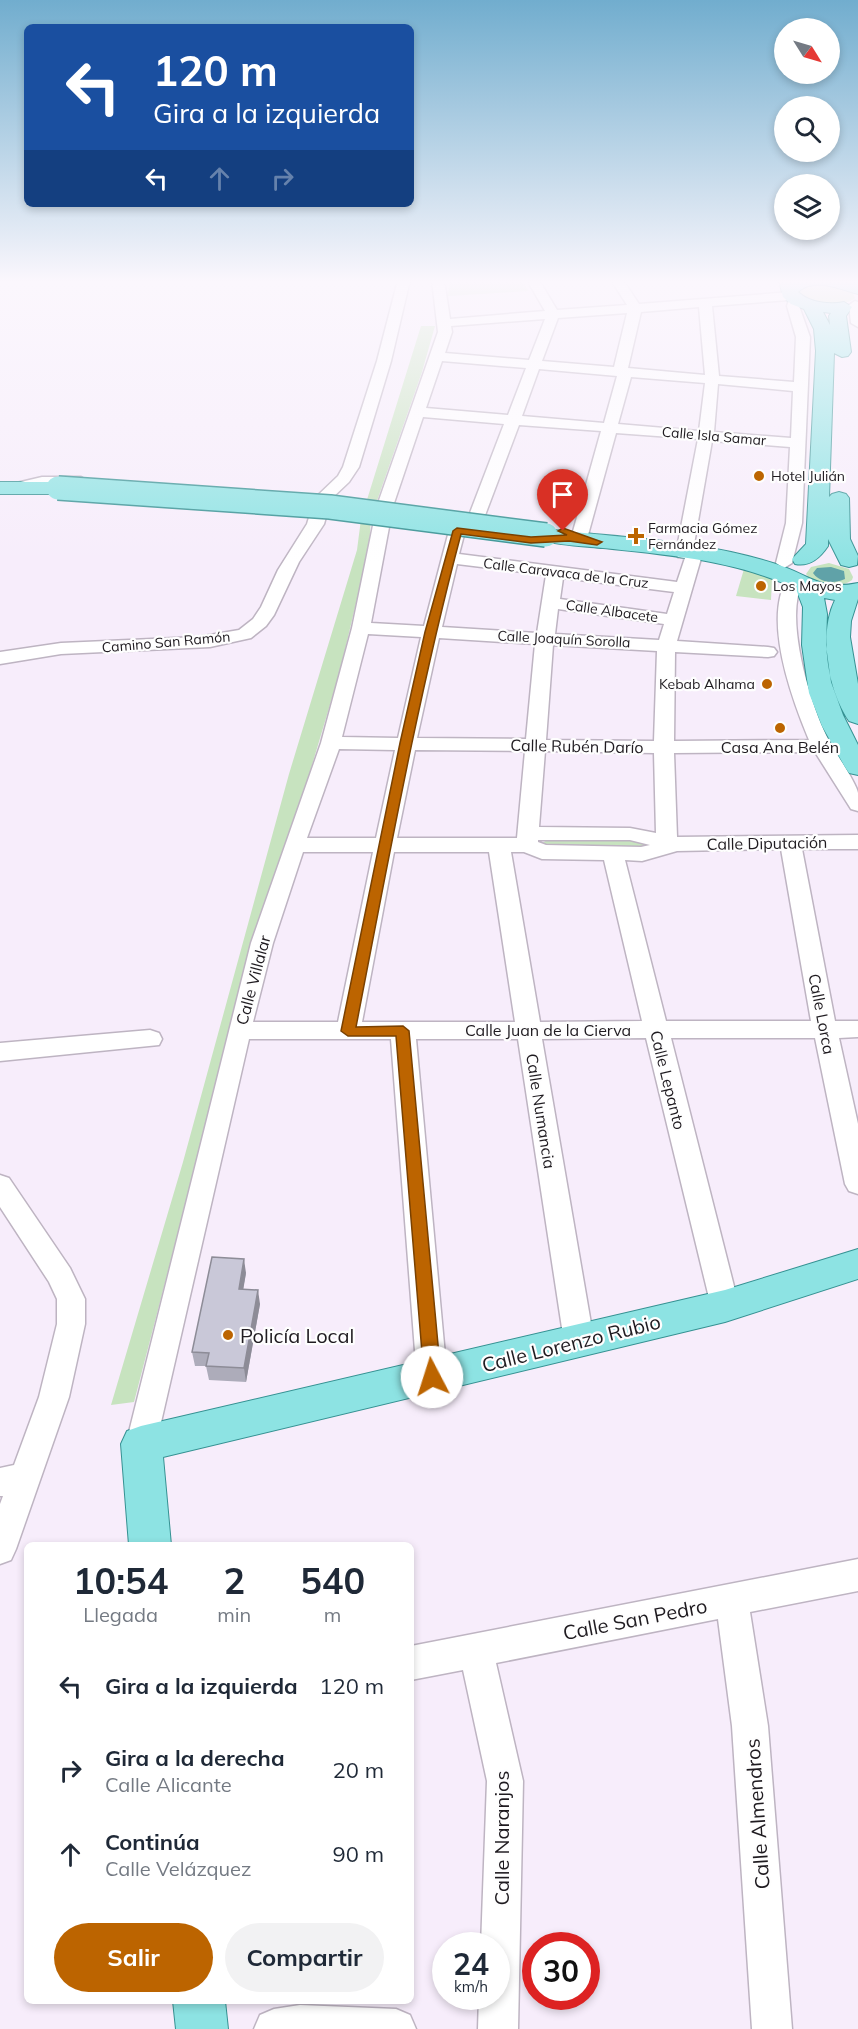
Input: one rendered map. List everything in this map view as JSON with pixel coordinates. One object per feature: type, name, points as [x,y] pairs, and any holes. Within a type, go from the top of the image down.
[{"type":"main road","points":[[796,571],[817,546],[824,375]]},
{"type":"main road","points":[[841,375],[839,539],[853,563]]},
{"type":"main road","points":[[7,488],[58,488],[330,507],[582,538],[796,571],[827,593],[854,591]]},
{"type":"main road","points":[[796,571],[825,556],[853,563]]},
{"type":"main road","points":[[796,571],[813,596],[816,607],[814,646],[820,684],[843,742],[858,767]]},
{"type":"main road","points":[[854,591],[842,604],[839,655],[843,679],[858,716]]},
{"type":"main road","name":"Calle Lorenzo Rubio","points":[[141,1444],[725,1306],[858,1264]]},
{"type":"main road","points":[[141,1444],[150,1542]]},
{"type":"main road","points":[[199,2004],[202,2029]]},
{"type":"street","name":"Camino San Ramón","points":[[0,658],[19,653],[200,642],[247,634],[260,623],[322,506],[351,467],[380,375]]},
{"type":"street","name":"Calle Villalar","points":[[141,1444],[239,1030],[262,943],[331,743],[361,628],[383,513],[430,375]]},
{"type":"street","points":[[476,518],[531,375]]},
{"type":"street","points":[[582,538],[622,375]]},
{"type":"street","points":[[664,375],[799,387]]},
{"type":"street","points":[[671,843],[664,747],[666,646],[689,554],[706,435],[712,375]]},
{"type":"street","points":[[800,375],[794,523],[796,571],[787,596],[789,653],[800,693],[823,747],[843,785],[858,805]]},
{"type":"street","name":"Calle Isla Samar","points":[[416,412],[797,443]]},
{"type":"street","points":[[7,488],[40,492],[322,506]]},
{"type":"street","points":[[383,513],[476,518],[550,528],[582,538]]},
{"type":"street","points":[[383,513],[457,531],[531,540],[582,538]]},
{"type":"street","points":[[348,1031],[384,844],[430,632],[457,531]]},
{"type":"street","name":"Calle Caravaca de la Cruz","points":[[450,558],[682,588]]},
{"type":"street","points":[[527,839],[545,638],[555,572]]},
{"type":"street","name":"Calle Albacete","points":[[550,603],[673,620]]},
{"type":"street","name":"Calle Joaquín Sorolla","points":[[361,628],[768,652]]},
{"type":"street","name":"Calle Rubén Darío","points":[[331,743],[823,747]]},
{"type":"street","points":[[294,845],[499,845],[527,839],[630,834],[671,843]]},
{"type":"street","points":[[527,839],[542,852],[642,854],[671,843]]},
{"type":"street","name":"Calle Diputación","points":[[671,843],[858,843]]},
{"type":"street","name":"Calle Lorca","points":[[790,843],[825,1029],[858,1184]]},
{"type":"street","name":"Calle Numancia","points":[[499,845],[579,1341]]},
{"type":"street","name":"Calle Lepanto","points":[[614,854],[725,1306]]},
{"type":"street","name":"Calle Juan de la Cierva","points":[[239,1030],[858,1029]]},
{"type":"street","points":[[403,1031],[432,1377]]},
{"type":"street","points":[[0,1052],[150,1039]]},
{"type":"street","points":[[0,1185],[60,1276],[70,1299],[71,1324],[54,1397],[13,1480],[0,1549]]},
{"type":"street","name":"Calle San Pedro","points":[[414,1662],[858,1575]]},
{"type":"street","name":"Calle Almendros","points":[[732,1600],[750,1726],[772,2029]]},
{"type":"street","name":"Calle Naranjos","points":[[476,1650],[505,1781],[498,2029]]},
{"type":"street","points":[[274,2029],[300,2025],[396,2029]]},
{"type":"green space","points":[[406,375],[421,375],[371,518],[369,548],[340,671],[304,792],[262,910],[134,1402],[111,1405],[183,1162],[289,774],[357,550],[361,519]]},
{"type":"green space","points":[[829,563],[849,569],[852,580],[841,585],[828,585],[815,582],[806,574],[811,567]]},
{"type":"green space","points":[[744,569],[772,578],[771,600],[736,596]]},
{"type":"green space","points":[[550,838],[644,840],[647,842],[646,848],[550,848],[541,844]]},
{"type":"water","points":[[831,567],[844,571],[845,579],[828,582],[819,579],[813,573],[817,568]]},
{"type":"building","name":"Policía Local","points":[[212,1257],[244,1259],[239,1289],[258,1290],[244,1368],[206,1366],[209,1353],[192,1352]]},
{"type":"place","name":"Hotel Julián","points":[[759,476]]},
{"type":"place","name":"Farmacia Gómez Fernández","points":[[636,536]]},
{"type":"place","name":"Los Mayos","points":[[761,586]]},
{"type":"place","name":"Kebab Alhama","points":[[767,684]]},
{"type":"place","name":"Casa Ana Belén","points":[[780,728]]},
{"type":"place","name":"Policía Local","points":[[228,1335]]},
{"type":"route","points":[[432,1377],[403,1031],[348,1031],[384,844],[430,632],[457,531],[531,540],[569,538],[597,542],[563,531]]}]
